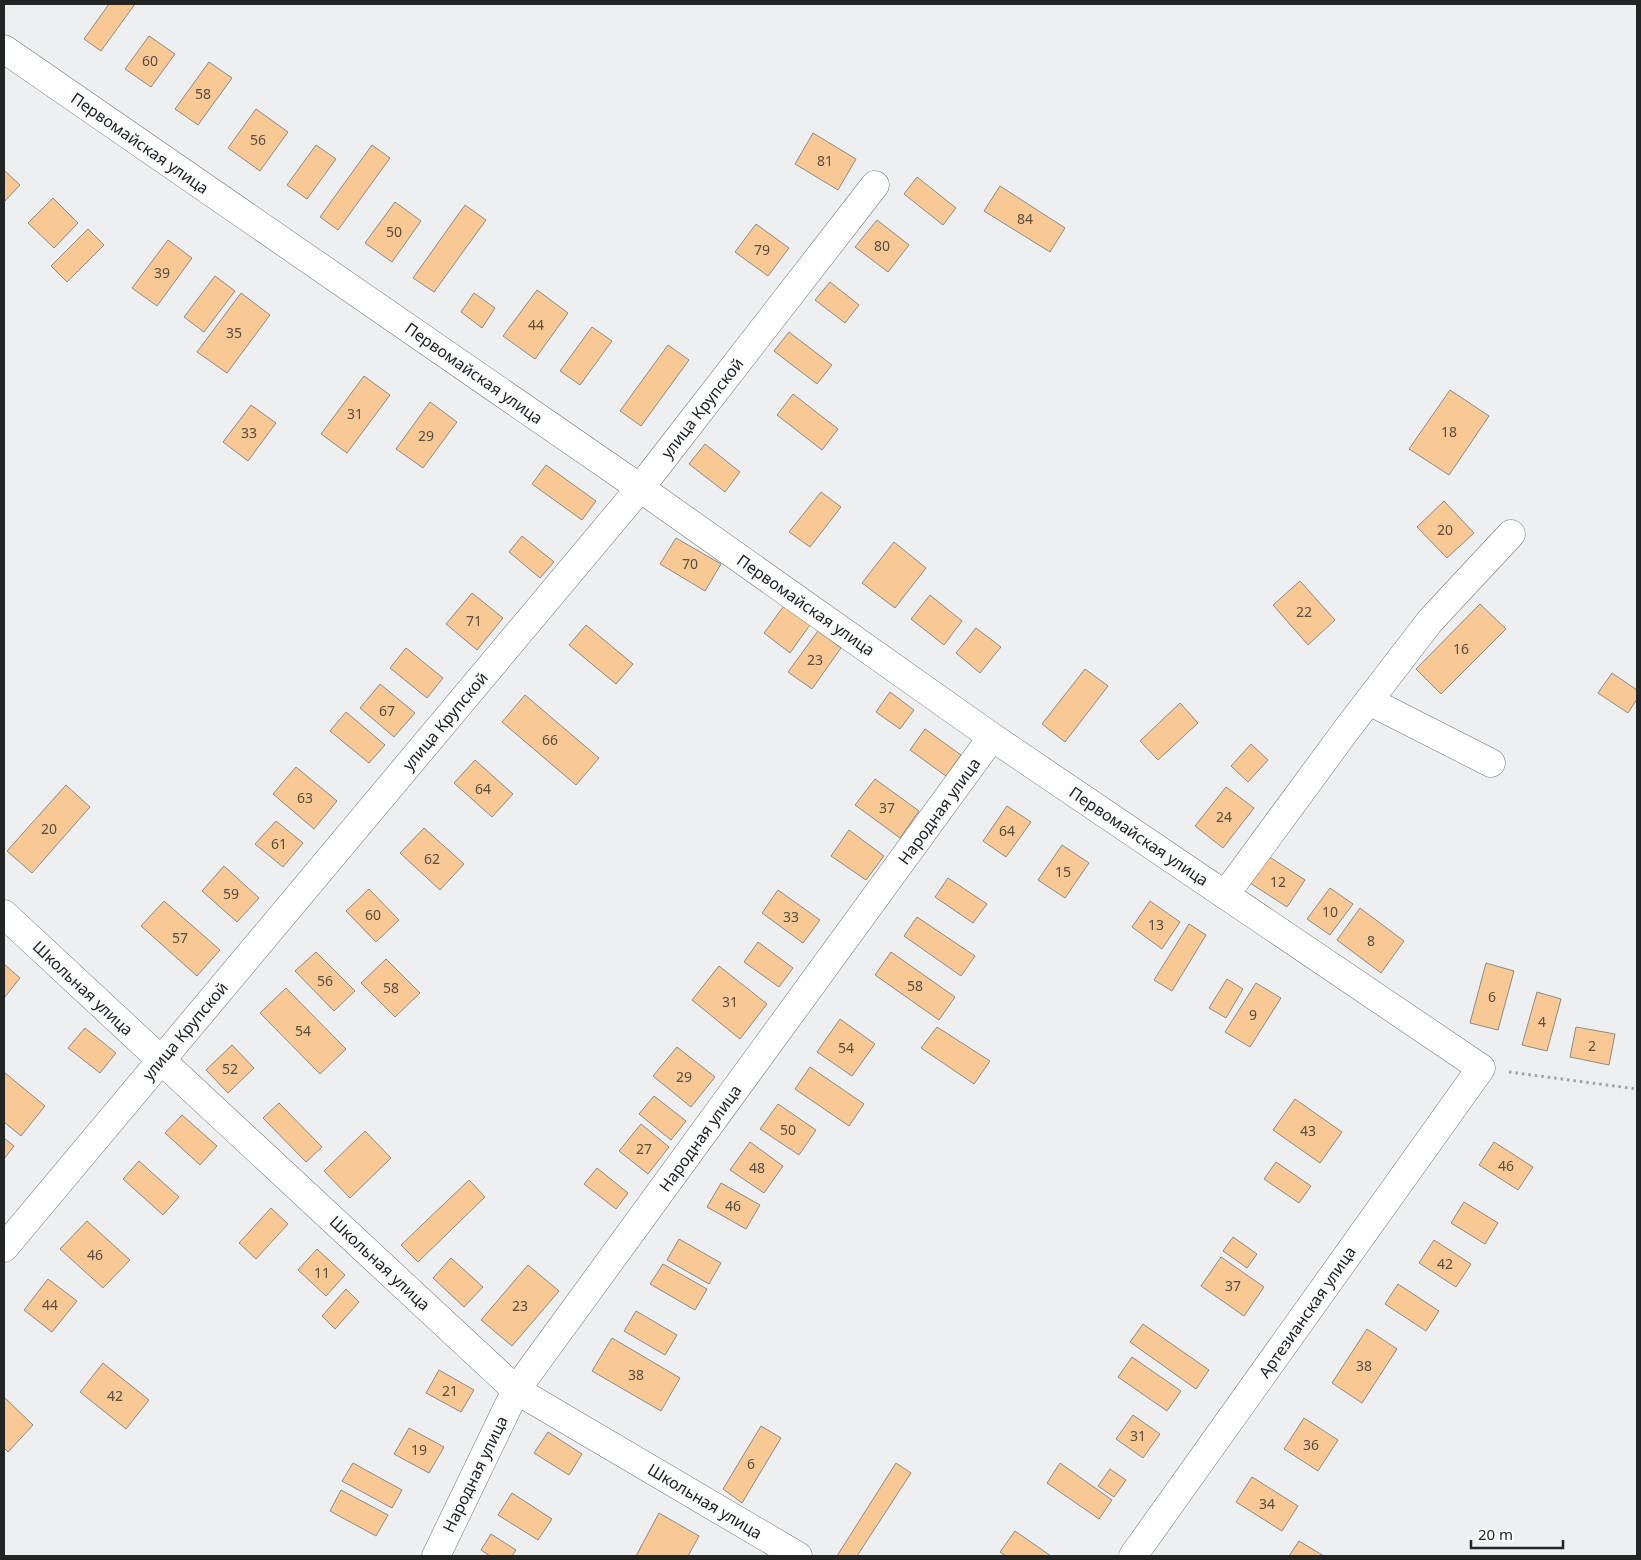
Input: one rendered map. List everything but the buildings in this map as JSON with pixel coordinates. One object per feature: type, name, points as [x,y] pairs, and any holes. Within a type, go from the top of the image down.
[{"type":"street","name":"Первомайская улица","points":[[4,49],[640,488],[992,738],[1481,1068]]},
{"type":"street","name":"улица Крупской","points":[[4,1248],[640,488],[875,185]]},
{"type":"street","points":[[1225,895],[1369,700],[1430,621],[1511,534]]},
{"type":"street","points":[[1369,700],[1491,763]]},
{"type":"street","name":"Народная улица","points":[[436,1556],[516,1390],[992,738]]},
{"type":"street","name":"Школьная улица","points":[[4,914],[516,1390],[798,1556]]},
{"type":"street","name":"Артезианская улица","points":[[1133,1556],[1481,1068]]},
{"type":"path","points":[[1481,1068],[1637,1090]]}]
